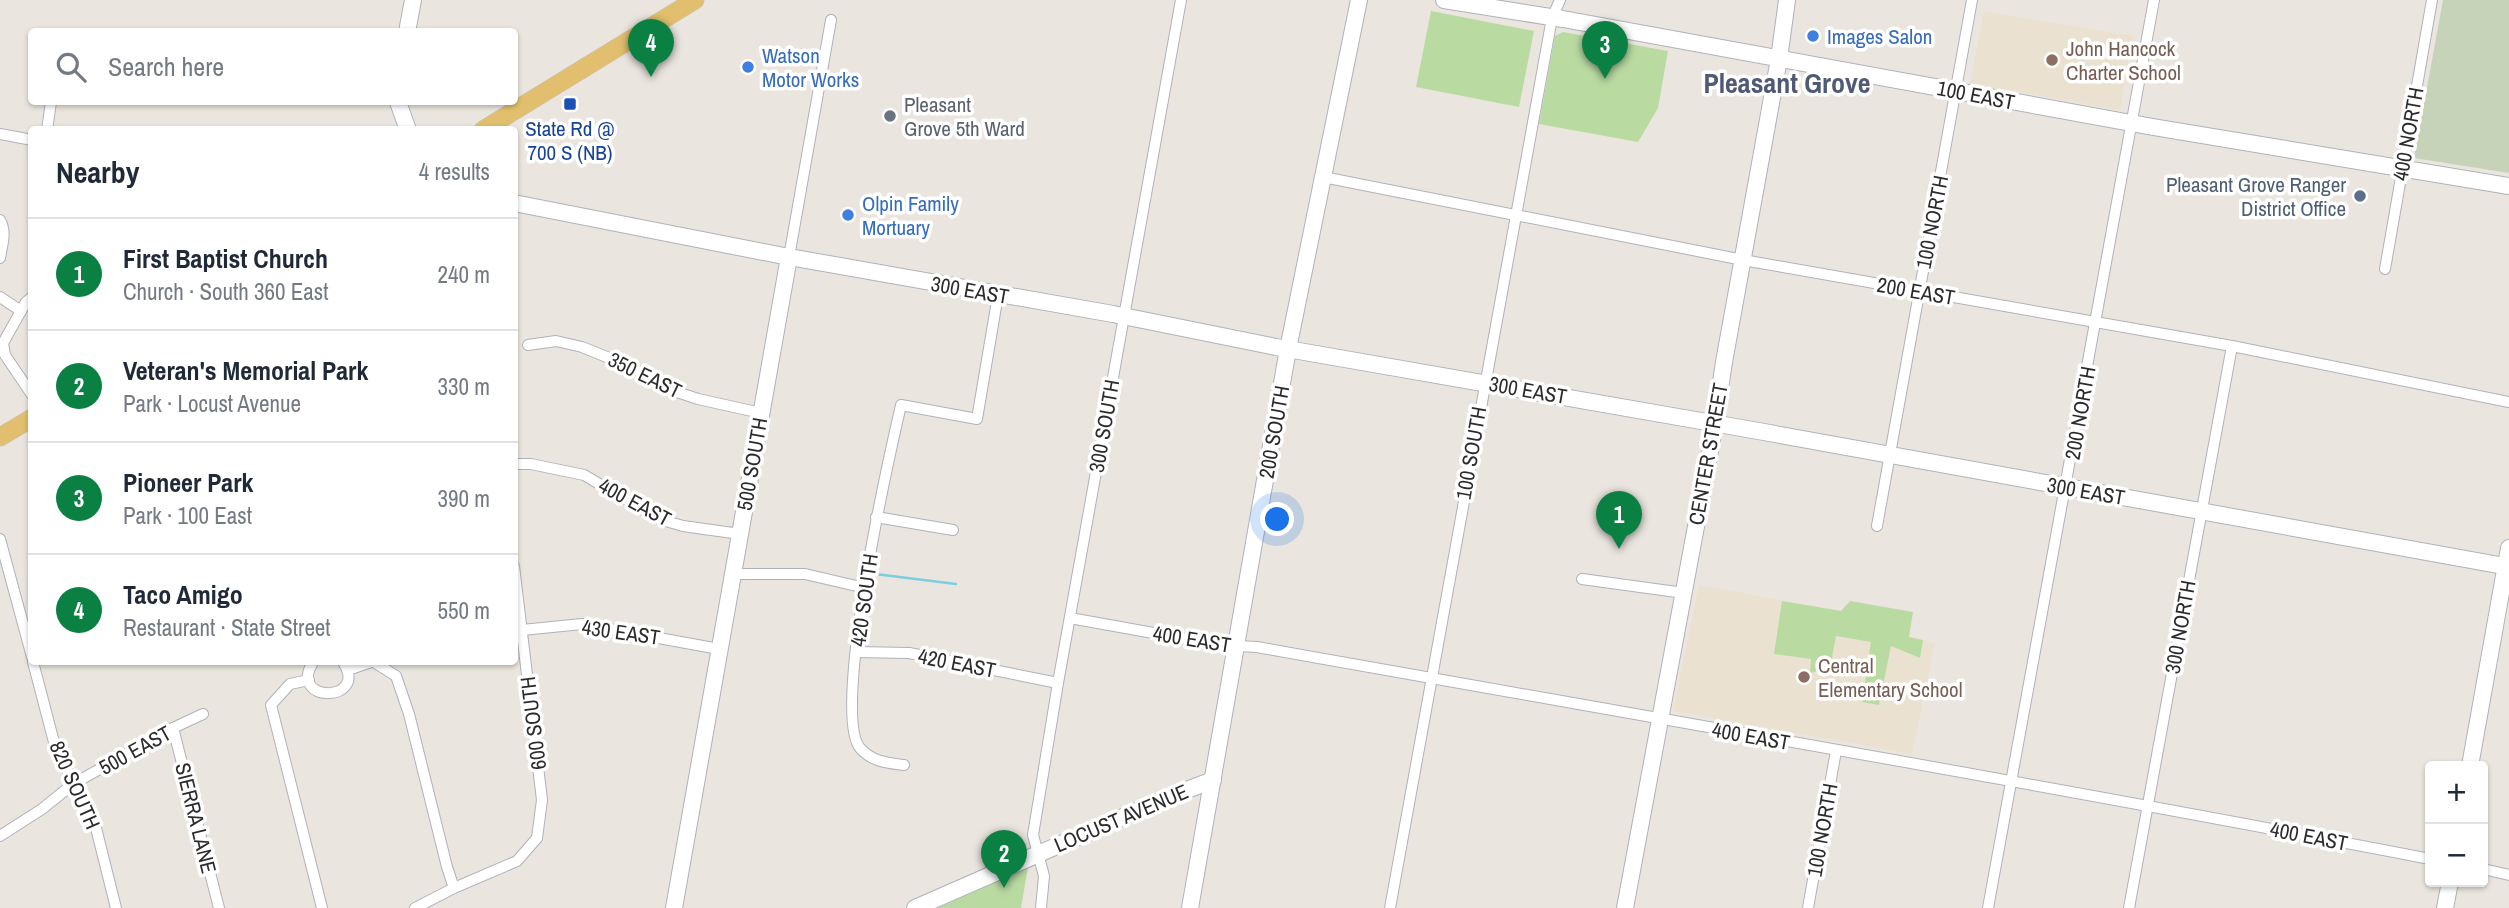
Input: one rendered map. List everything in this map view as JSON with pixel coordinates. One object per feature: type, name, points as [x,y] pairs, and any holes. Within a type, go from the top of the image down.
[{"type":"main road","points":[[490,126],[695,0]]},
{"type":"main road","points":[[0,438],[28,420]]},
{"type":"street","points":[[408,28],[413,0]]},
{"type":"street","name":"300 SOUTH","points":[[1041,908],[1044,876],[1034,835],[1058,683],[1181,0]]},
{"type":"street","name":"200 SOUTH","points":[[1190,908],[1288,349],[1359,0]]},
{"type":"street","name":"100 EAST","points":[[1444,0],[2133,123],[2509,186]]},
{"type":"street","name":"100 SOUTH","points":[[1390,908],[1514,215],[1552,18],[1560,0]]},
{"type":"street","name":"CENTER STREET","points":[[1625,908],[1684,593],[1779,60],[1787,0]]},
{"type":"street","name":"100 NORTH","points":[[1877,526],[1972,0]]},
{"type":"street","name":"200 NORTH","points":[[1988,908],[2067,488],[2154,0]]},
{"type":"street","name":"400 NORTH","points":[[2385,268],[2432,0]]},
{"type":"street","name":"500 SOUTH","points":[[674,908],[831,20]]},
{"type":"street","points":[[48,126],[51,105]]},
{"type":"street","points":[[399,105],[407,126]]},
{"type":"street","points":[[0,134],[28,139]]},
{"type":"street","name":"200 EAST","points":[[1323,177],[1743,260],[2232,346],[2509,402]]},
{"type":"street","name":"300 EAST","points":[[518,204],[789,257],[1123,316],[1288,349],[2507,566]]},
{"type":"street","points":[[0,220],[4,232],[0,258]]},
{"type":"street","name":"420 SOUTH","points":[[904,765],[879,762],[860,748],[851,726],[856,652],[876,517],[901,405],[977,419],[998,295]]},
{"type":"street","points":[[0,297],[21,311]]},
{"type":"street","points":[[28,302],[3,343],[5,355],[28,389]]},
{"type":"street","name":"350 EAST","points":[[528,345],[556,341],[582,347],[634,368],[674,391],[761,413]]},
{"type":"street","name":"300 NORTH","points":[[2129,908],[2232,346]]},
{"type":"street","name":"400 EAST","points":[[518,464],[531,464],[584,475],[659,519],[683,526],[740,534]]},
{"type":"street","points":[[876,517],[953,530]]},
{"type":"street","name":"820 SOUTH","points":[[0,539],[28,644]]},
{"type":"street","points":[[2471,761],[2509,548]]},
{"type":"street","points":[[733,574],[805,574],[865,588]]},
{"type":"street","points":[[1582,579],[1684,593]]},
{"type":"street","name":"600 SOUTH","points":[[454,888],[517,861],[537,838],[542,800],[518,598]]},
{"type":"street","name":"400 EAST","points":[[1070,618],[1430,678],[2147,805],[2425,858]]},
{"type":"street","name":"430 EAST","points":[[522,630],[582,624],[719,649]]},
{"type":"street","name":"420 EAST","points":[[856,652],[909,653],[1058,683]]},
{"type":"street","name":"820 SOUTH","points":[[34,665],[55,746],[95,824],[116,908]]},
{"type":"street","points":[[312,665],[309,670],[311,685],[321,693],[333,694],[347,682],[345,666]]},
{"type":"street","points":[[377,665],[396,676],[454,888],[415,908]]},
{"type":"street","points":[[309,680],[290,684],[271,705],[322,908]]},
{"type":"street","name":"500 EAST","points":[[0,836],[74,784],[203,714]]},
{"type":"street","name":"SIERRA LANE","points":[[173,728],[219,908]]},
{"type":"street","name":"100 NORTH","points":[[1808,908],[1836,751]]},
{"type":"street","name":"LOCUST AVENUE","points":[[915,908],[1213,780]]},
{"type":"street","points":[[2488,870],[2509,874]]},
{"type":"street","points":[[2445,908],[2449,887]]},
{"type":"shaded area","name":"John Hancock Charter School","points":[[1984,11],[2133,36],[2120,110],[1970,83]]},
{"type":"shaded area","name":"Central Elementary School","points":[[1699,585],[1841,611],[1850,601],[1913,612],[1909,637],[1935,643],[1912,754],[1673,711]]},
{"type":"green space","points":[[2443,0],[2509,0],[2509,173],[2414,158]]},
{"type":"green space","points":[[1431,11],[1534,31],[1519,107],[1416,87]]},
{"type":"green space","points":[[1563,32],[1668,51],[1658,108],[1638,142],[1539,124],[1555,36]]},
{"type":"green space","points":[[1782,601],[1841,611],[1850,601],[1913,612],[1909,637],[1923,640],[1920,658],[1891,646],[1879,705],[1862,702],[1871,642],[1836,636],[1830,668],[1810,673],[1811,659],[1774,654]]},
{"type":"green space","points":[[1028,867],[1021,908],[938,908]]},
{"type":"waterway","points":[[875,574],[956,584]]},
{"type":"place","name":"Images Salon","points":[[1813,36]]},
{"type":"place","name":"John Hancock Charter School","points":[[2052,60]]},
{"type":"place","name":"Watson Motor Works","points":[[748,67]]},
{"type":"place","name":"Taco Amigo","points":[[651,77]]},
{"type":"place","name":"Pioneer Park","points":[[1605,79]]},
{"type":"place","name":"State Rd @ 700 S (NB)","points":[[570,104]]},
{"type":"place","name":"Pleasant Grove 5th Ward","points":[[890,116]]},
{"type":"place","name":"Pleasant Grove Ranger District Office","points":[[2360,196]]},
{"type":"place","name":"Olpin Family Mortuary","points":[[848,215]]},
{"type":"place","name":"First Baptist Church","points":[[1619,549]]},
{"type":"place","name":"Central Elementary School","points":[[1804,677]]},
{"type":"place","name":"Veteran's Memorial Park","points":[[1004,888]]},
{"type":"district","name":"Pleasant Grove","points":[[1787,83]]}]
